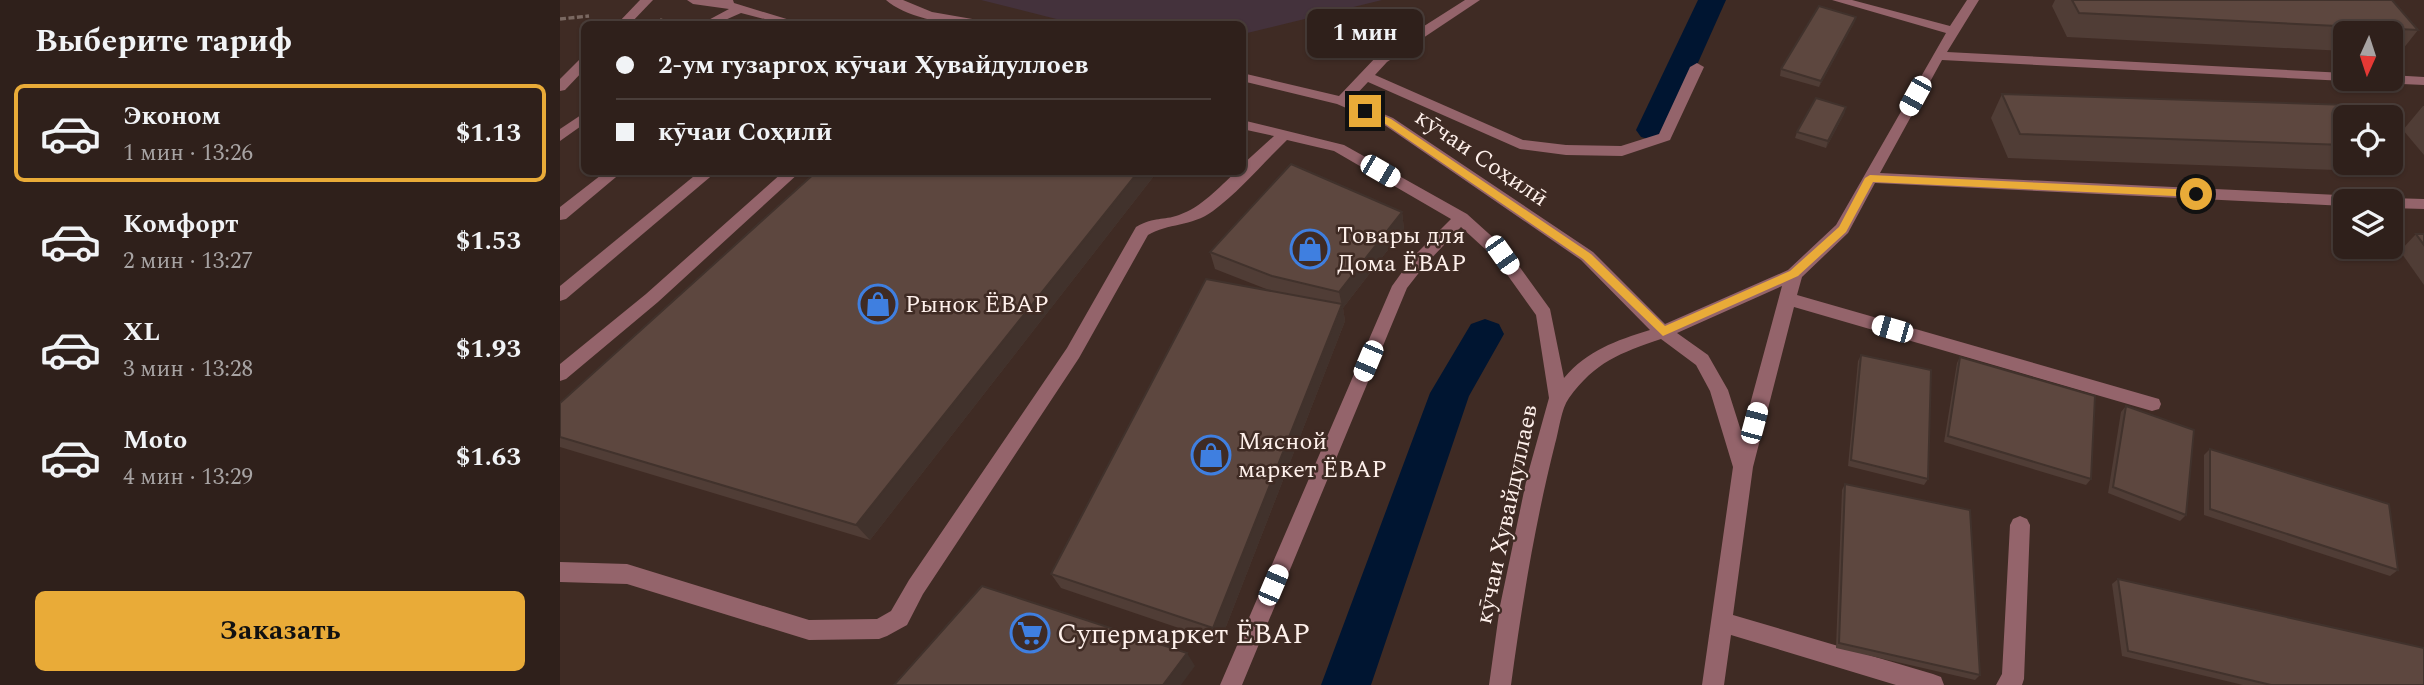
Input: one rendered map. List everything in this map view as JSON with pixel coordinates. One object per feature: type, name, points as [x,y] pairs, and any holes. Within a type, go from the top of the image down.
[{"type":"street","points":[[626,21],[647,0]]},
{"type":"street","points":[[693,0],[739,5],[787,21]]},
{"type":"street","points":[[892,0],[929,15],[962,21]]},
{"type":"street","points":[[1342,102],[1382,59],[1474,0]]},
{"type":"street","points":[[1838,0],[1953,31]]},
{"type":"street","name":"кӯчаи Хувайдуллаев","points":[[1500,685],[1511,606],[1537,477],[1558,398],[1584,367],[1611,349],[1663,332],[1794,274],[1842,229],[1938,55],[1973,0]]},
{"type":"street","points":[[711,21],[739,5]]},
{"type":"street","points":[[1938,55],[2333,76]]},
{"type":"street","points":[[560,88],[581,66]]},
{"type":"street","points":[[1366,76],[1520,144],[1566,150],[1622,152],[1665,137],[1697,67]]},
{"type":"street","name":"кӯчаи Соҳилӣ","points":[[1246,78],[1342,102],[1388,121],[1587,256],[1663,332]]},
{"type":"street","points":[[2403,80],[2424,81]]},
{"type":"street","points":[[560,136],[581,119]]},
{"type":"street","points":[[1246,125],[1339,148],[1461,218],[1502,255],[1544,314],[1558,398]]},
{"type":"street","points":[[1246,170],[1285,134]]},
{"type":"street","points":[[560,215],[610,175]]},
{"type":"street","points":[[560,295],[704,175]]},
{"type":"street","points":[[560,374],[652,298],[789,175]]},
{"type":"street","points":[[560,572],[628,574],[809,629],[879,629],[899,618],[916,587],[1073,353],[1142,231],[1156,223],[1180,220],[1207,207],[1241,175]]},
{"type":"street","points":[[1870,178],[2333,200]]},
{"type":"street","points":[[2403,203],[2424,204]]},
{"type":"street","points":[[1230,685],[1400,286],[1419,261],[1461,218]]},
{"type":"street","points":[[1713,685],[1743,467],[1794,274]]},
{"type":"street","points":[[1788,299],[2152,404]]},
{"type":"street","points":[[1663,332],[1702,360],[1719,390],[1743,467]]},
{"type":"street","points":[[2007,685],[2013,680],[2020,525]]},
{"type":"street","points":[[1721,622],[1933,685]]},
{"type":"path","points":[[560,19],[589,16]]},
{"type":"shaded area","points":[[981,0],[1382,0],[1246,33],[1246,21],[1064,21]]},
{"type":"building","points":[[2072,0],[2392,0],[2418,30],[2403,29],[2403,21],[2333,21],[2333,26],[2079,13]]},
{"type":"building","points":[[1819,6],[1856,17],[1821,81],[1781,69]]},
{"type":"building","points":[[2002,94],[2351,105],[2333,105],[2333,145],[2020,134]]},
{"type":"building","points":[[1816,98],[1846,107],[1828,141],[1797,132]]},
{"type":"building","name":"Товары для Дома ЁВАР","points":[[1291,164],[1402,212],[1339,292],[1272,276],[1210,252]]},
{"type":"building","name":"Рынок ЁВАР","points":[[813,175],[1136,175],[856,525],[560,437],[560,403]]},
{"type":"building","points":[[2416,234],[2424,234],[2424,245]]},
{"type":"building","name":"Мясной маркет ЁВАР","points":[[1206,279],[1342,304],[1213,628],[1051,574]]},
{"type":"building","points":[[1861,355],[1931,370],[1928,479],[1851,460]]},
{"type":"building","points":[[1960,357],[2095,396],[2091,479],[1948,436]]},
{"type":"building","points":[[2126,406],[2194,430],[2186,515],[2113,487]]},
{"type":"building","points":[[2210,449],[2389,504],[2398,570],[2210,509]]},
{"type":"building","points":[[1845,484],[1970,510],[1980,675],[1839,643]]},
{"type":"building","points":[[2118,579],[2424,648],[2424,685],[2271,685],[2128,651]]},
{"type":"building","name":"Супермаркет ЁВАР","points":[[982,586],[1187,653],[1163,685],[894,685]]},
{"type":"waterway","points":[[1652,130],[1712,0]]},
{"type":"waterway","points":[[1346,685],[1450,393],[1485,334]]},
{"type":"place","name":"Товары для Дома ЁВАР","points":[[1310,249]]},
{"type":"place","name":"Рынок ЁВАР","points":[[878,304]]},
{"type":"place","name":"Мясной маркет ЁВАР","points":[[1211,455]]},
{"type":"place","name":"Супермаркет ЁВАР","points":[[1030,633]]},
{"type":"route","points":[[1365,111],[1388,121],[1587,256],[1663,332],[1794,274],[1842,229],[1870,178],[2196,194]]}]
